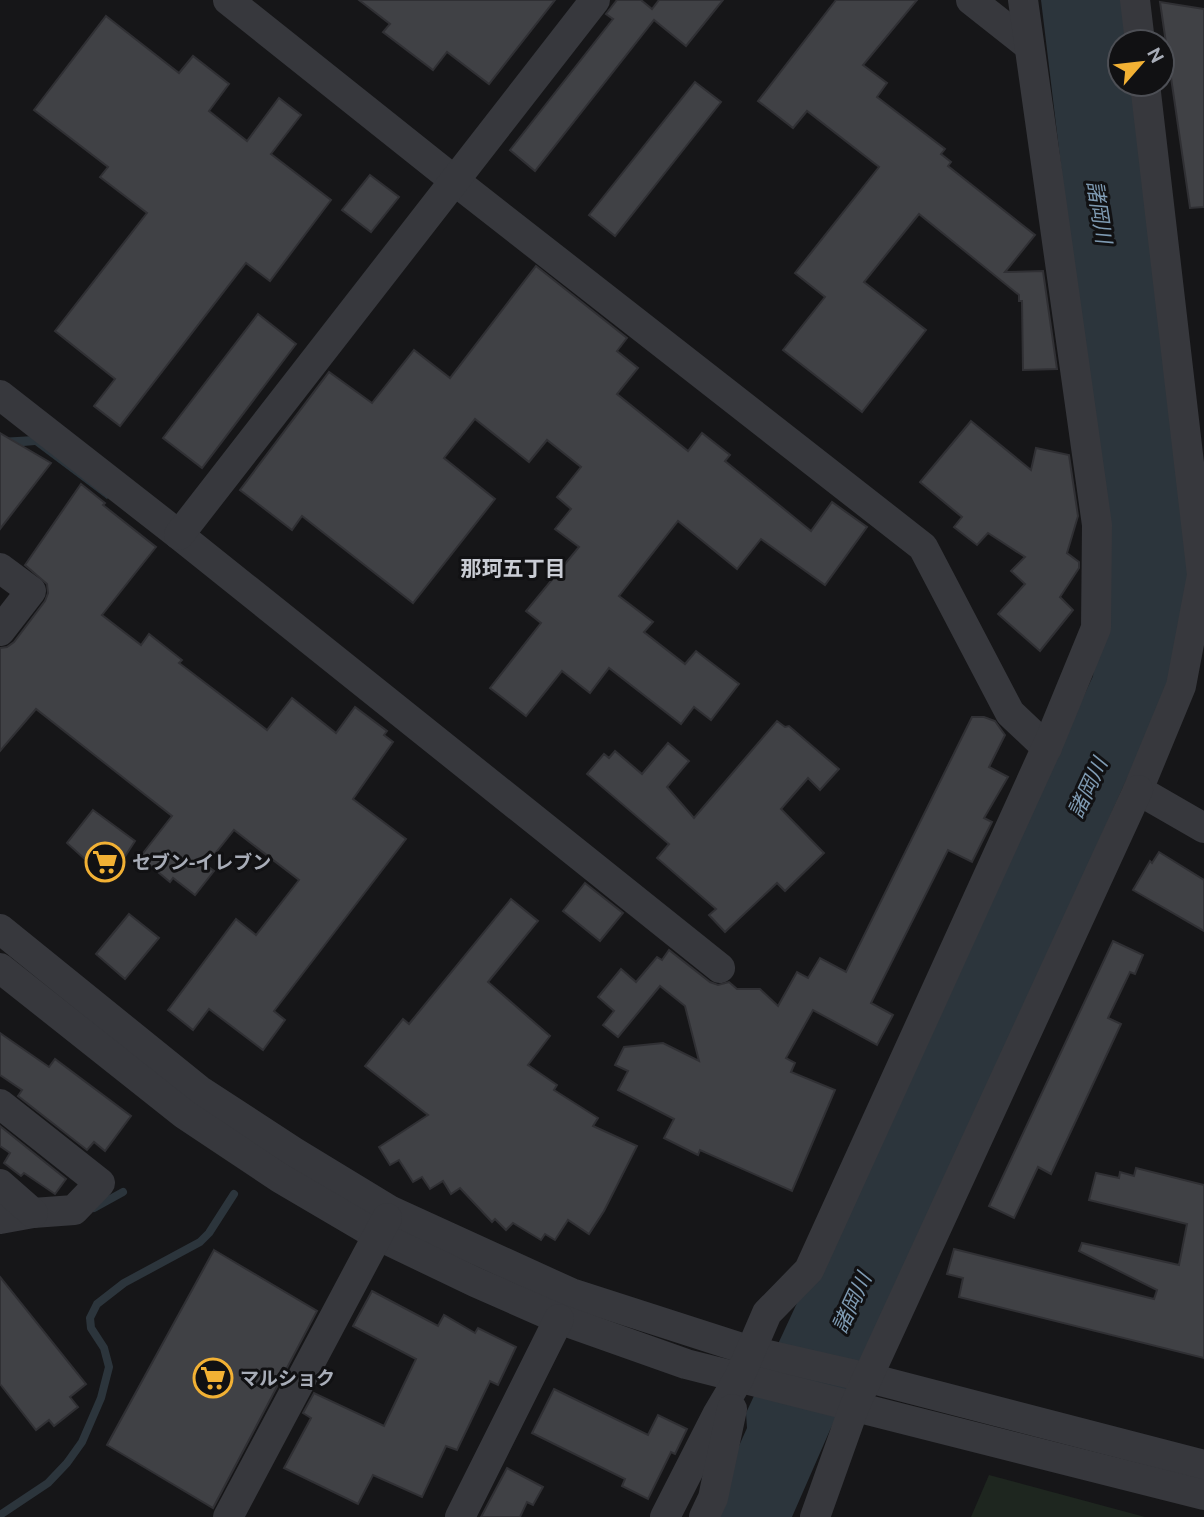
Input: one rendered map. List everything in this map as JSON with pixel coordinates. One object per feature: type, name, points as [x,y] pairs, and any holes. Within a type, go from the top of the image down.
[{"type":"street","points":[[228,0],[923,547],[1010,713],[1047,748]]},
{"type":"street","points":[[179,535],[595,0]]},
{"type":"street","points":[[971,0],[1028,45]]},
{"type":"street","points":[[665,1517],[739,1378],[767,1313],[809,1270],[1047,748],[1096,628],[1097,525],[1023,0]]},
{"type":"street","points":[[1135,0],[1138,28]]},
{"type":"street","points":[[815,1517],[847,1404],[869,1378],[1138,790],[1181,686],[1202,575],[1147,98]]},
{"type":"street","points":[[0,395],[720,968]]},
{"type":"street","points":[[0,568],[31,591],[0,631]]},
{"type":"street","points":[[1138,790],[1204,828]]},
{"type":"street","points":[[0,929],[199,1090],[384,1223],[475,1282],[559,1319],[687,1364],[1204,1495]]},
{"type":"street","points":[[0,968],[184,1114],[279,1178],[384,1223],[571,1293],[751,1350],[1204,1465]]},
{"type":"street","points":[[0,1104],[100,1183],[74,1210],[0,1219]]},
{"type":"street","points":[[0,1184],[33,1213]]},
{"type":"street","points":[[228,1517],[384,1223]]},
{"type":"street","points":[[460,1517],[559,1319]]},
{"type":"street","points":[[704,1517],[713,1498],[739,1378]]},
{"type":"shaded area","points":[[989,1475],[1145,1517],[971,1517]]},
{"type":"water","name":"諸岡川","points":[[1041,0],[1126,0],[1129,28],[1106,28],[1106,98],[1138,98],[1193,590],[1182,656],[872,1346],[830,1430],[792,1517],[707,1517],[747,1428],[746,1413],[797,1303],[815,1277],[1093,676],[1097,640],[1082,340]]},
{"type":"water","points":[[34,436],[112,494],[107,499],[35,445],[0,448],[0,438]]},
{"type":"building","points":[[359,0],[555,0],[489,84],[447,52],[433,70],[383,32],[390,24]]},
{"type":"building","points":[[617,0],[641,0],[652,9],[659,0],[723,0],[686,46],[654,20],[535,171],[510,150],[613,19],[606,14]]},
{"type":"building","points":[[836,0],[917,0],[863,65],[887,83],[877,97],[945,149],[941,154],[951,162],[948,166],[1035,235],[1005,272],[1043,271],[1057,369],[1023,370],[1022,301],[1019,301],[1019,295],[919,214],[864,282],[926,330],[862,412],[783,350],[825,297],[795,273],[879,167],[807,111],[793,128],[758,101]]},
{"type":"building","points":[[1160,2],[1204,9],[1204,207],[1190,208],[1174,98],[1176,28],[1164,28]]},
{"type":"building","points":[[106,16],[179,73],[193,56],[229,84],[209,111],[247,141],[279,98],[301,115],[271,154],[331,200],[270,281],[246,263],[120,426],[94,406],[115,379],[55,331],[147,213],[100,177],[108,167],[34,110]]},
{"type":"building","points":[[695,82],[721,102],[615,236],[589,215]]},
{"type":"building","points":[[370,175],[399,197],[371,232],[342,210]]},
{"type":"building","points":[[536,266],[627,338],[617,351],[638,368],[617,394],[688,451],[702,433],[730,455],[725,461],[811,531],[832,502],[867,527],[825,585],[761,539],[737,569],[678,521],[619,596],[653,622],[644,632],[685,664],[696,651],[739,684],[711,720],[694,707],[681,724],[609,668],[590,693],[562,671],[526,716],[490,688],[541,623],[526,611],[579,547],[555,529],[571,509],[557,497],[581,467],[547,440],[529,462],[475,419],[444,458],[495,499],[413,603],[302,516],[292,530],[240,490],[329,372],[372,403],[414,350],[450,378]]},
{"type":"building","points":[[258,314],[296,344],[202,468],[163,438]]},
{"type":"building","points":[[971,421],[1031,470],[1036,448],[1069,455],[1078,516],[1067,553],[1079,562],[1079,568],[1060,597],[1073,610],[1040,651],[998,614],[1025,584],[1011,571],[1025,557],[988,533],[977,545],[954,527],[962,517],[920,482]]},
{"type":"building","points":[[0,433],[51,463],[0,529]]},
{"type":"building","points":[[81,484],[156,547],[102,615],[141,645],[149,634],[182,660],[179,663],[267,730],[292,698],[336,733],[355,707],[387,731],[384,735],[393,742],[353,799],[406,839],[274,1011],[285,1020],[263,1050],[209,1009],[193,1030],[168,1010],[236,919],[256,935],[299,880],[234,830],[206,865],[214,871],[195,895],[173,878],[170,882],[140,857],[172,816],[36,709],[0,751],[0,648],[14,642],[48,593],[47,584],[25,565]]},
{"type":"building","points":[[972,717],[995,721],[1005,735],[989,767],[1008,777],[984,818],[992,822],[972,862],[948,850],[871,1003],[893,1015],[877,1045],[813,1010],[786,1058],[795,1063],[791,1072],[835,1090],[792,1191],[700,1150],[698,1155],[664,1138],[674,1119],[618,1090],[628,1071],[615,1065],[624,1047],[663,1043],[699,1061],[685,1006],[660,986],[618,1037],[603,1025],[614,1011],[598,997],[621,969],[636,982],[657,957],[662,960],[669,950],[710,982],[718,985],[729,982],[737,989],[760,989],[778,1006],[797,972],[808,978],[820,958],[846,972]]},
{"type":"building","points":[[777,721],[785,727],[789,726],[839,769],[820,790],[808,778],[781,809],[824,853],[785,891],[777,883],[725,932],[709,915],[716,909],[657,858],[669,844],[587,774],[604,754],[609,758],[615,751],[642,774],[668,743],[689,761],[667,787],[694,818]]},
{"type":"building","name":"セブン-イレブン","points":[[93,810],[135,841],[109,881],[67,843]]},
{"type":"building","points":[[1159,852],[1204,880],[1204,931],[1133,890],[1150,861],[1152,863]]},
{"type":"building","points":[[585,883],[623,913],[600,941],[563,911]]},
{"type":"building","points":[[511,899],[538,921],[488,982],[550,1036],[528,1065],[557,1085],[554,1090],[598,1118],[593,1126],[637,1146],[604,1211],[589,1234],[568,1220],[555,1240],[545,1234],[541,1240],[513,1223],[506,1230],[495,1219],[492,1222],[460,1188],[451,1194],[443,1181],[430,1189],[422,1177],[413,1182],[399,1160],[390,1165],[379,1147],[428,1115],[365,1066],[403,1019],[409,1024]]},
{"type":"building","points":[[129,914],[159,938],[125,979],[96,954]]},
{"type":"building","points":[[1113,941],[1143,955],[1135,974],[1130,972],[1108,1018],[1121,1024],[1051,1174],[1038,1167],[1014,1218],[989,1206]]},
{"type":"building","points":[[0,1033],[49,1067],[55,1059],[131,1116],[105,1151],[94,1142],[87,1150],[18,1096],[22,1090],[0,1075]]},
{"type":"building","points":[[0,1126],[66,1179],[55,1194],[24,1173],[21,1176],[4,1163],[10,1153],[0,1146]]},
{"type":"building","points":[[1136,1168],[1204,1185],[1204,1358],[959,1297],[963,1278],[947,1274],[954,1249],[1154,1299],[1157,1290],[1079,1251],[1082,1243],[1179,1265],[1187,1224],[1089,1200],[1096,1173],[1119,1178],[1120,1172],[1134,1176]]},
{"type":"building","name":"マルショク","points":[[214,1250],[317,1311],[213,1508],[107,1445]]},
{"type":"building","points":[[0,1277],[86,1384],[70,1397],[78,1407],[54,1426],[49,1420],[36,1430],[0,1384]]},
{"type":"building","points":[[372,1291],[438,1326],[444,1315],[475,1333],[478,1328],[516,1347],[498,1385],[490,1381],[457,1450],[446,1446],[422,1497],[373,1475],[358,1504],[284,1468],[311,1418],[303,1413],[314,1393],[384,1426],[416,1359],[353,1326]]},
{"type":"building","points":[[554,1389],[648,1435],[658,1415],[687,1429],[675,1454],[671,1452],[648,1499],[622,1486],[625,1479],[532,1433]]},
{"type":"building","points":[[507,1468],[543,1487],[533,1505],[527,1502],[520,1517],[481,1517]]},
{"type":"waterway","points":[[94,1208],[123,1192]]},
{"type":"waterway","points":[[0,1515],[48,1483],[82,1442],[101,1398],[109,1367],[104,1348],[91,1328],[90,1318],[97,1304],[124,1283],[200,1242],[209,1233],[234,1194]]},
{"type":"place","name":"セブン-イレブン","points":[[105,862]]},
{"type":"place","name":"マルショク","points":[[213,1378]]},
{"type":"district","name":"那珂五丁目","points":[[513,569]]}]
